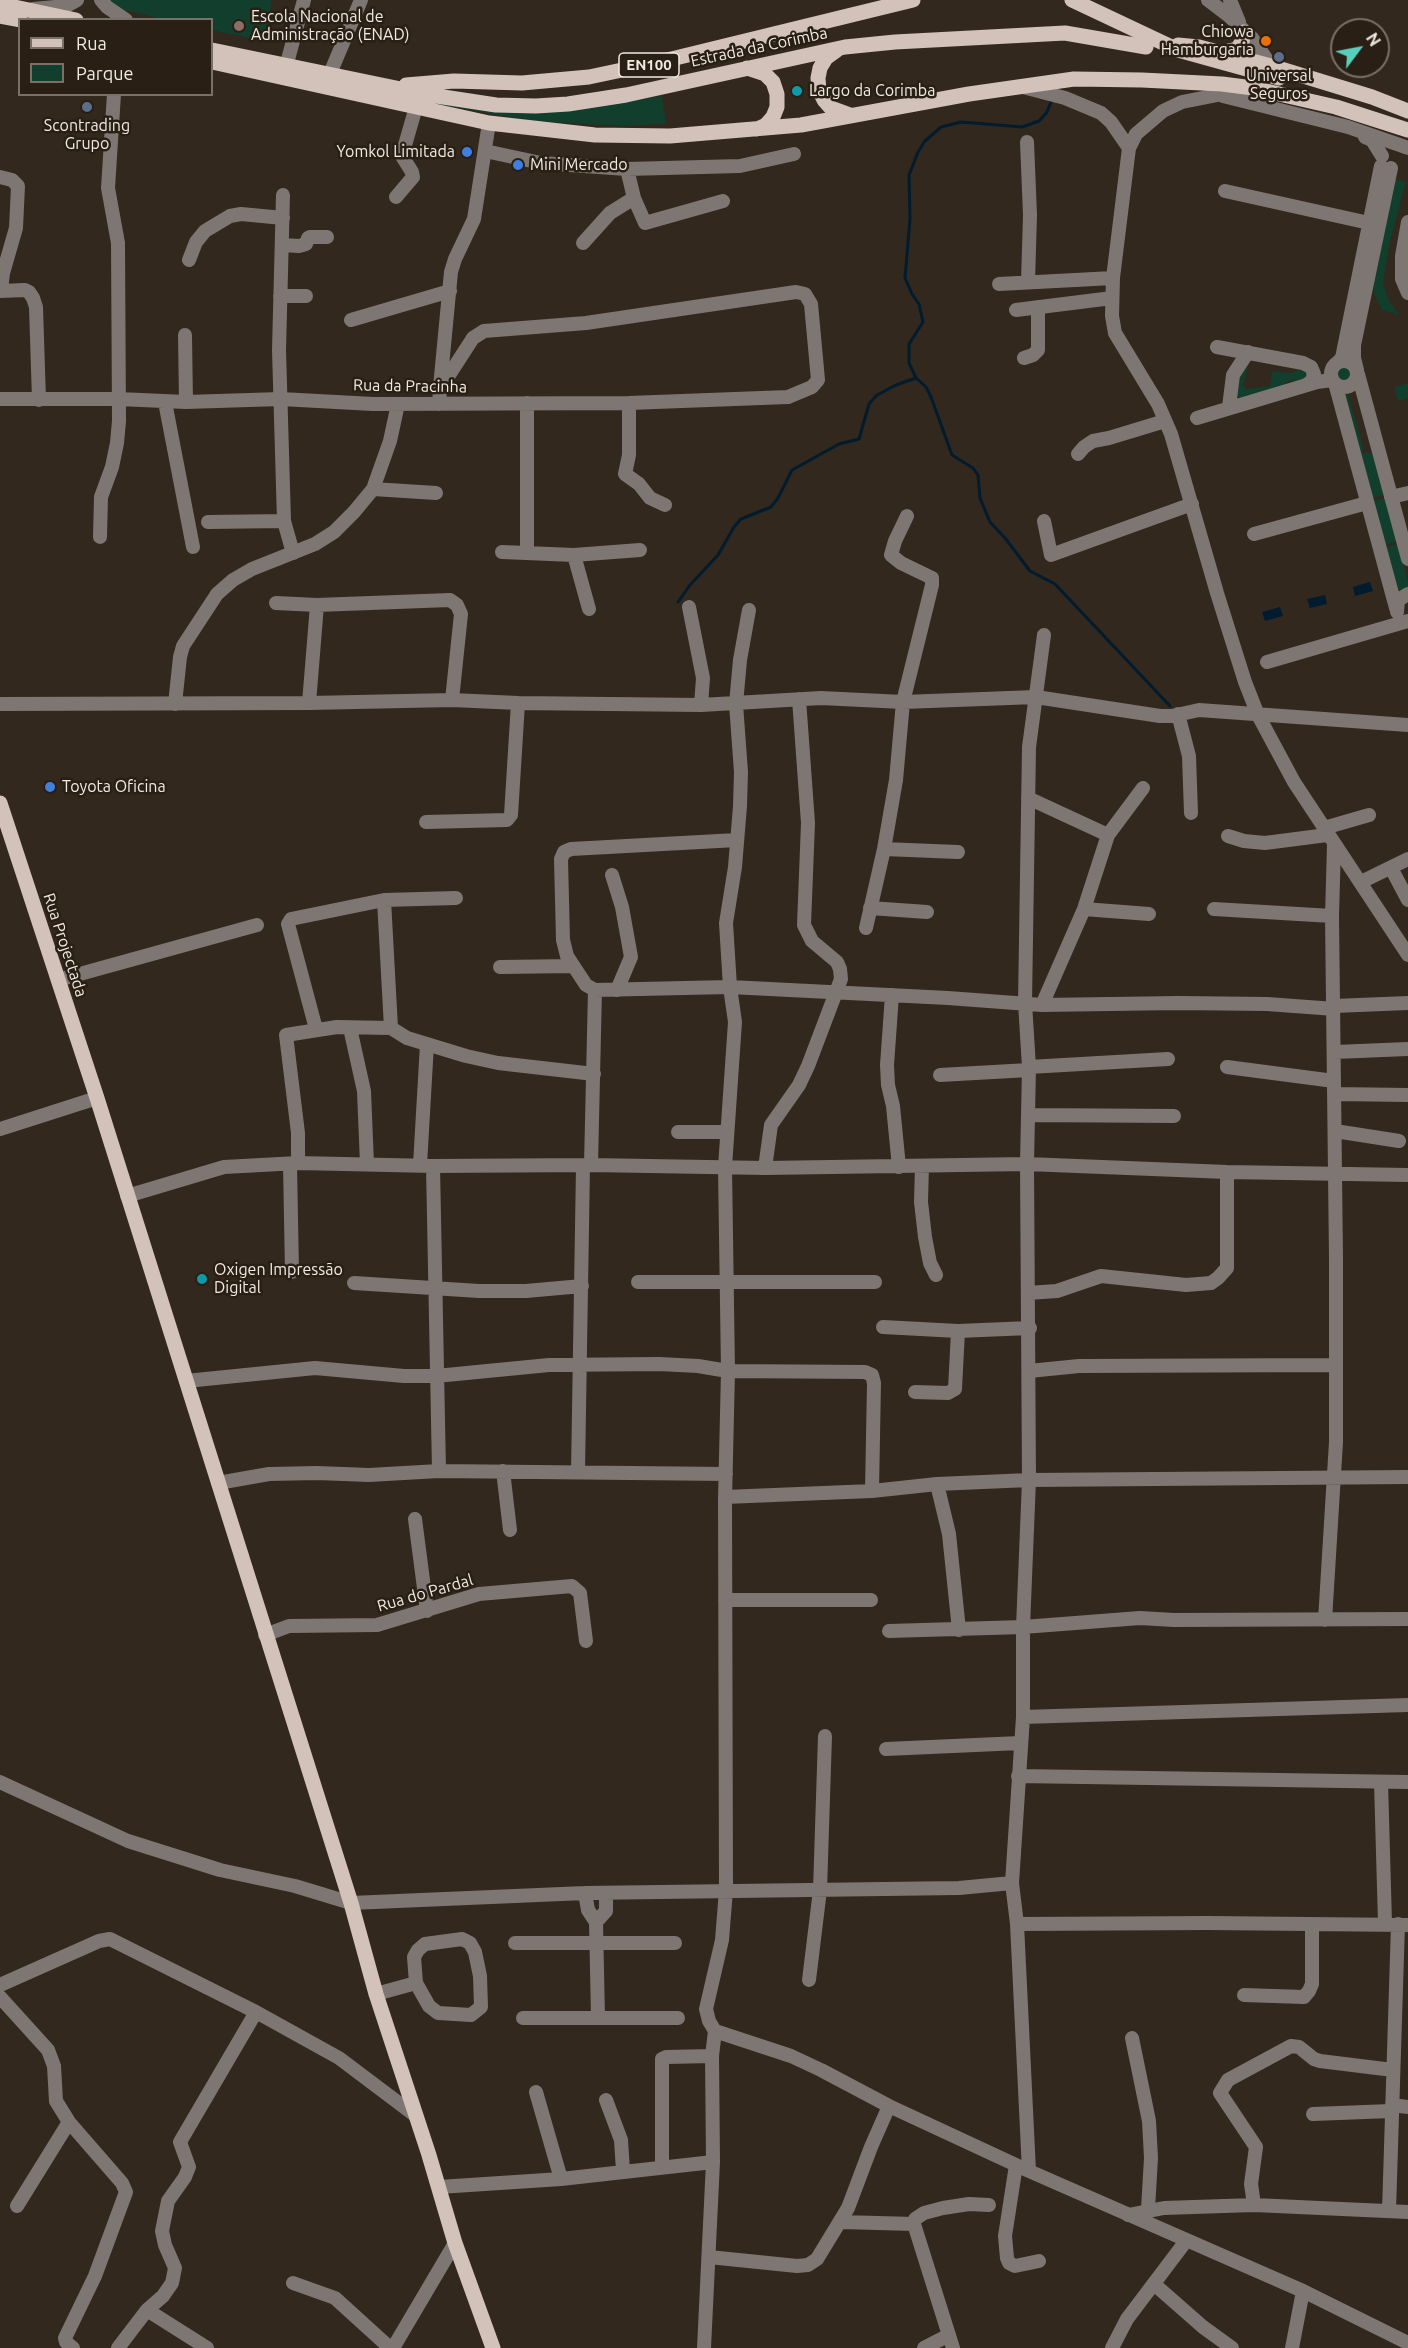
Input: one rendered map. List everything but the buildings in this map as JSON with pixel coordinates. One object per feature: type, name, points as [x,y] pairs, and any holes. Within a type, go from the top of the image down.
[{"type":"main road","name":"Estrada da Corimba","points":[[382,87],[454,81],[522,83],[590,77],[912,0]]},
{"type":"main road","points":[[1072,0],[1178,50],[1372,96],[1408,111]]},
{"type":"main road","points":[[0,4],[23,15]]},
{"type":"main road","points":[[0,16],[23,15],[55,18]]},
{"type":"main road","points":[[1219,53],[1229,53],[1237,49],[1242,42],[1244,32]]},
{"type":"main road","name":"Estrada da Corimba","points":[[213,50],[382,87],[496,105],[552,105],[626,95],[845,47],[905,41],[1065,33],[1146,47]]},
{"type":"main road","points":[[1178,45],[1199,47],[1219,53],[1408,117]]},
{"type":"main road","points":[[845,47],[835,51],[823,63],[819,73],[818,87],[831,108],[846,115],[858,115]]},
{"type":"main road","points":[[213,62],[489,123],[595,135],[670,136],[801,125],[969,94],[1074,79],[1222,84],[1253,88],[1336,106],[1408,130]]},
{"type":"main road","points":[[740,69],[756,70],[765,75],[772,82],[778,97],[773,117],[761,127],[752,130]]},
{"type":"main road","name":"Rua Projectada","points":[[0,803],[3,821],[97,1098],[351,1903],[376,1994],[455,2243],[493,2348]]},
{"type":"street","points":[[23,15],[66,6],[77,0]]},
{"type":"street","points":[[101,0],[123,18]]},
{"type":"street","points":[[286,67],[304,0]]},
{"type":"street","points":[[329,76],[361,0]]},
{"type":"street","points":[[1208,0],[1229,16],[1259,46],[1275,72]]},
{"type":"street","points":[[1230,0],[1244,32]]},
{"type":"street","points":[[1142,80],[1213,94],[1348,127],[1408,148]]},
{"type":"street","points":[[1022,86],[1065,98],[1101,113],[1111,122],[1129,148]]},
{"type":"street","points":[[1253,88],[1213,94],[1182,102],[1163,111],[1136,134],[1129,148],[1113,278],[1112,316],[1115,333],[1158,404],[1177,448],[1217,593],[1245,682],[1258,715],[1294,782],[1328,836],[1404,942],[1408,955]]},
{"type":"street","points":[[100,537],[101,496],[112,467],[117,443],[119,399],[118,243],[108,188],[114,96]]},
{"type":"street","points":[[396,197],[413,177],[402,156],[416,107]]},
{"type":"street","points":[[439,404],[451,272],[454,260],[474,219],[489,123]]},
{"type":"street","points":[[1348,127],[1372,140],[1387,162]]},
{"type":"street","points":[[1026,142],[1030,214],[1028,282]]},
{"type":"street","points":[[1402,615],[1367,503],[1335,373],[1342,358],[1387,162],[1399,149],[1408,148]]},
{"type":"street","points":[[485,151],[541,163],[627,169],[740,166],[794,154]]},
{"type":"street","points":[[627,169],[642,220],[649,223],[723,201]]},
{"type":"street","points":[[0,177],[12,180],[18,186],[16,228],[3,273],[1,290],[25,290],[33,298],[36,307],[39,400]]},
{"type":"street","points":[[1225,190],[1374,224]]},
{"type":"street","points":[[283,195],[279,350],[284,520],[293,553]]},
{"type":"street","points":[[583,243],[610,213],[634,198]]},
{"type":"street","points":[[189,260],[196,242],[205,231],[230,216],[241,214],[283,218]]},
{"type":"street","points":[[1408,222],[1402,279],[1408,293]]},
{"type":"street","points":[[1374,224],[1354,345],[1354,358],[1408,559]]},
{"type":"street","points":[[282,245],[299,246],[306,244],[310,237],[327,237]]},
{"type":"street","points":[[999,284],[1113,278]]},
{"type":"street","points":[[351,320],[450,291]]},
{"type":"street","name":"Rua da Pracinha","points":[[0,399],[119,399],[165,402],[281,399],[439,404],[629,403],[788,397],[816,384],[818,376],[811,304],[805,294],[796,292],[586,323],[484,331],[473,339],[440,389]]},
{"type":"street","points":[[280,296],[306,296]]},
{"type":"street","points":[[1016,310],[1112,298]]},
{"type":"street","points":[[1024,358],[1033,355],[1038,350],[1038,307]]},
{"type":"street","points":[[185,335],[186,402]]},
{"type":"street","points":[[1216,347],[1325,369],[1335,373],[1343,387],[1351,385],[1357,372]]},
{"type":"street","points":[[1229,407],[1233,375],[1248,352]]},
{"type":"street","points":[[1197,418],[1306,385],[1335,373],[1348,361],[1357,372]]},
{"type":"street","points":[[1303,363],[1311,367],[1314,374],[1312,381],[1306,385]]},
{"type":"street","points":[[165,402],[194,547]]},
{"type":"street","points":[[527,403],[527,553]]},
{"type":"street","points":[[629,403],[629,454],[626,474],[639,484],[650,498],[665,505]]},
{"type":"street","points":[[175,704],[183,646],[217,594],[233,580],[252,569],[315,544],[334,532],[354,512],[373,489],[390,441],[398,404]]},
{"type":"street","points":[[1078,454],[1094,441],[1165,421]]},
{"type":"street","points":[[373,489],[436,493]]},
{"type":"street","points":[[1391,497],[1408,493]]},
{"type":"street","points":[[1254,534],[1367,503]]},
{"type":"street","points":[[1044,521],[1052,555],[1192,504]]},
{"type":"street","points":[[866,927],[884,849],[896,780],[903,702],[932,585],[932,578],[901,563],[891,555],[907,516]]},
{"type":"street","points":[[208,522],[284,520]]},
{"type":"street","points":[[502,552],[574,555],[640,550]]},
{"type":"street","points":[[574,555],[590,609]]},
{"type":"street","points":[[1402,615],[1398,600],[1408,594]]},
{"type":"street","points":[[276,603],[317,605],[450,600],[457,605],[461,614],[452,700]]},
{"type":"street","points":[[309,704],[317,605]]},
{"type":"street","points":[[689,607],[703,678],[701,705]]},
{"type":"street","points":[[704,2348],[713,2162],[712,2055],[715,2031],[706,2009],[723,1940],[726,1890],[725,1497],[728,1371],[725,1167],[735,1022],[730,987],[726,923],[735,867],[741,772],[736,704],[740,660],[749,610]]},
{"type":"street","points":[[1267,662],[1389,625],[1402,615]]},
{"type":"street","points":[[1039,2261],[1016,2266],[1009,2263],[1005,2236],[1023,2168],[1017,1924],[1012,1883],[1023,1718],[1023,1627],[1029,1479],[1030,1328],[1027,1164],[1029,1068],[1025,1003],[1029,747],[1044,634]]},
{"type":"street","points":[[0,704],[309,704],[452,700],[518,704],[701,705],[821,698],[903,702],[1036,697],[1166,716],[1199,710],[1408,725]]},
{"type":"street","points":[[765,1168],[771,1125],[803,1076],[841,979],[837,962],[812,941],[804,926],[808,823],[800,699]]},
{"type":"street","points":[[426,822],[507,820],[511,815],[518,704]]},
{"type":"street","points":[[1178,714],[1189,756],[1191,813]]},
{"type":"street","points":[[1042,1005],[1084,909],[1108,835],[1143,788]]},
{"type":"street","points":[[1028,798],[1108,835]]},
{"type":"street","points":[[1228,836],[1244,841],[1265,843],[1328,836],[1369,815]]},
{"type":"street","points":[[1325,1620],[1336,1442],[1335,1053],[1328,836]]},
{"type":"street","points":[[737,840],[571,849],[564,852],[561,859],[561,926],[567,956],[586,985],[595,990],[730,987],[1042,1005],[1178,1003],[1334,1007],[1408,1004]]},
{"type":"street","points":[[884,849],[958,852]]},
{"type":"street","points":[[1361,882],[1408,859]]},
{"type":"street","points":[[1391,867],[1408,900]]},
{"type":"street","points":[[612,875],[622,907],[631,957],[617,990]]},
{"type":"street","points":[[316,1029],[288,924],[295,917],[384,900],[456,898]]},
{"type":"street","points":[[384,900],[390,1028]]},
{"type":"street","points":[[870,908],[927,912]]},
{"type":"street","points":[[1084,909],[1149,914]]},
{"type":"street","points":[[1214,909],[1332,916]]},
{"type":"street","points":[[58,980],[257,925]]},
{"type":"street","points":[[500,967],[573,966]]},
{"type":"street","points":[[578,1472],[578,1365],[587,1165],[594,1074],[595,990]]},
{"type":"street","points":[[892,995],[887,1075],[899,1167]]},
{"type":"street","points":[[350,1028],[364,1091],[367,1164]]},
{"type":"street","points":[[292,1272],[294,1164],[298,1133],[286,1035],[316,1029],[390,1028],[407,1038],[498,1063],[594,1074]]},
{"type":"street","points":[[428,1044],[426,1166],[435,1289],[439,1471]]},
{"type":"street","points":[[1335,1053],[1408,1049]]},
{"type":"street","points":[[940,1075],[1168,1059]]},
{"type":"street","points":[[1227,1067],[1335,1087],[1408,1095]]},
{"type":"street","points":[[0,1129],[97,1098]]},
{"type":"street","points":[[1029,1115],[1174,1116]]},
{"type":"street","points":[[1335,1131],[1399,1141]]},
{"type":"street","points":[[678,1132],[727,1132]]},
{"type":"street","points":[[127,1196],[224,1167],[294,1164],[765,1168],[1027,1164],[1227,1172],[1408,1175]]},
{"type":"street","points":[[922,1167],[921,1202],[925,1237],[930,1263],[936,1275]]},
{"type":"street","points":[[1028,1293],[1057,1292],[1101,1276],[1186,1285],[1211,1283],[1227,1268],[1227,1172]]},
{"type":"street","points":[[638,1282],[875,1282]]},
{"type":"street","points":[[354,1283],[435,1289],[526,1291],[582,1286]]},
{"type":"street","points":[[884,1327],[958,1331],[1030,1328]]},
{"type":"street","points":[[915,1392],[948,1394],[955,1389],[958,1331]]},
{"type":"street","points":[[186,1381],[315,1368],[405,1376],[436,1376],[513,1368],[659,1364],[698,1366],[728,1371],[865,1371],[872,1375],[874,1383],[872,1491]]},
{"type":"street","points":[[1029,1371],[1079,1366],[1335,1365]]},
{"type":"street","points":[[218,1483],[269,1474],[317,1473],[369,1475],[439,1471],[502,1471],[726,1474]]},
{"type":"street","points":[[502,1471],[510,1530]]},
{"type":"street","points":[[725,1497],[872,1491],[937,1484],[1029,1479],[1408,1477]]},
{"type":"street","points":[[937,1484],[949,1534],[959,1630]]},
{"type":"street","points":[[415,1519],[427,1611]]},
{"type":"street","name":"Rua do Pardal","points":[[265,1635],[288,1626],[378,1625],[479,1594],[572,1586],[580,1593],[586,1641]]},
{"type":"street","points":[[725,1600],[871,1600]]},
{"type":"street","points":[[889,1631],[1023,1627],[1140,1618],[1408,1619]]},
{"type":"street","points":[[1023,1718],[1408,1705]]},
{"type":"street","points":[[809,1980],[820,1890],[825,1736]]},
{"type":"street","points":[[886,1749],[1020,1743]]},
{"type":"street","points":[[1018,1776],[1408,1782]]},
{"type":"street","points":[[0,1782],[128,1841],[220,1870],[295,1887],[351,1903],[585,1893],[959,1888],[1012,1883]]},
{"type":"street","points":[[1381,1782],[1397,1924],[1389,2211]]},
{"type":"street","points":[[585,1893],[588,1910],[596,1922],[598,2018]]},
{"type":"street","points":[[596,1922],[606,1911],[606,1893]]},
{"type":"street","points":[[1017,1924],[1397,1924]]},
{"type":"street","points":[[1244,1995],[1304,1997],[1312,1984],[1312,1924]]},
{"type":"street","points":[[0,1985],[99,1941],[110,1939],[256,2012],[339,2058],[416,2116]]},
{"type":"street","points":[[462,1939],[470,1943],[475,1952],[480,1976],[481,2007],[471,2015],[438,2013],[429,2006],[416,1983],[414,1957],[418,1950],[425,1944],[462,1939]]},
{"type":"street","points":[[515,1943],[675,1943]]},
{"type":"street","points":[[376,1994],[416,1983]]},
{"type":"street","points":[[0,1997],[51,2055],[54,2066],[55,2097],[69,2122],[122,2183],[126,2192],[95,2276],[65,2338],[73,2348]]},
{"type":"street","points":[[118,2348],[147,2310],[169,2290],[175,2268],[165,2245],[162,2231],[168,2201],[189,2167],[180,2142],[256,2012]]},
{"type":"street","points":[[523,2018],[678,2018]]},
{"type":"street","points":[[715,2031],[801,2061],[889,2106],[1186,2241],[1303,2291],[1408,2343]]},
{"type":"street","points":[[1132,2038],[1149,2121],[1151,2158],[1148,2210]]},
{"type":"street","points":[[1254,2205],[1251,2184],[1256,2147],[1220,2093],[1228,2080],[1291,2046],[1299,2047],[1320,2061],[1393,2070]]},
{"type":"street","points":[[662,2166],[662,2060],[666,2057],[712,2055]]},
{"type":"street","points":[[536,2092],[561,2179]]},
{"type":"street","points":[[606,2100],[621,2140],[623,2171]]},
{"type":"street","points":[[709,2257],[797,2266],[808,2265],[817,2259],[841,2222],[889,2106]]},
{"type":"street","points":[[1313,2114],[1408,2107]]},
{"type":"street","points":[[17,2206],[69,2122]]},
{"type":"street","points":[[439,2187],[561,2179],[713,2162]]},
{"type":"street","points":[[924,2348],[951,2342],[914,2224],[918,2216],[943,2208],[969,2204],[989,2205]]},
{"type":"street","points":[[1128,2215],[1148,2210],[1254,2205],[1408,2212]]},
{"type":"street","points":[[841,2222],[914,2224]]},
{"type":"street","points":[[1112,2348],[1127,2319],[1186,2241]]},
{"type":"street","points":[[293,2283],[335,2298],[391,2348],[455,2243]]},
{"type":"street","points":[[1154,2284],[1203,2327],[1232,2348]]},
{"type":"street","points":[[1292,2348],[1303,2291]]},
{"type":"street","points":[[147,2310],[207,2348]]},
{"type":"green space","name":"Escola Nacional de Administração (ENAD)","points":[[110,0],[271,0],[268,42],[213,30],[213,18],[158,18],[120,9]]},
{"type":"green space","points":[[662,96],[666,124],[622,126],[535,121],[406,99],[618,103]]},
{"type":"green space","points":[[1394,179],[1406,182],[1389,245],[1383,284],[1388,299],[1399,315],[1382,310],[1374,293],[1373,284]]},
{"type":"green space","points":[[1344,364],[1350,367],[1353,373],[1350,379],[1344,382],[1338,379],[1335,373],[1338,367]]},
{"type":"green space","points":[[1247,365],[1243,386],[1247,389],[1270,386],[1272,371],[1290,373],[1302,369],[1307,373],[1307,379],[1286,382],[1286,386],[1241,399],[1235,395],[1238,375]]},
{"type":"green space","points":[[1408,383],[1408,398],[1398,401],[1394,387]]},
{"type":"green space","points":[[1342,392],[1348,395],[1364,450],[1359,452]]},
{"type":"green space","points":[[1366,452],[1373,455],[1384,495],[1372,498],[1360,454]]},
{"type":"green space","points":[[1385,498],[1397,541],[1385,545],[1373,501]]},
{"type":"green space","points":[[1398,544],[1408,588],[1398,591],[1386,547]]},
{"type":"water","points":[[1370,582],[1373,591],[1355,596],[1353,587]]},
{"type":"water","points":[[1325,595],[1327,604],[1310,608],[1307,599]]},
{"type":"water","points":[[1280,607],[1283,616],[1265,621],[1262,612]]},
{"type":"waterway","points":[[1051,102],[1047,112],[1039,121],[1022,127],[961,122],[941,127],[925,141],[918,152],[909,175],[910,219],[905,278],[919,304],[923,322],[909,344],[909,363],[916,378],[926,387],[931,397],[952,455],[973,468],[978,475],[980,498],[990,522],[1030,571],[1055,584],[1170,706]]},
{"type":"waterway","points":[[678,602],[690,585],[718,555],[741,519],[771,507],[792,470],[839,444],[859,439],[869,404],[877,395],[916,378]]},
{"type":"place","name":"Escola Nacional de Administração (ENAD)","points":[[239,26]]},
{"type":"place","name":"Chiowa Hamburgaria","points":[[1266,41]]},
{"type":"place","name":"Universal Seguros","points":[[1279,57]]},
{"type":"place","name":"Largo da Corimba","points":[[797,91]]},
{"type":"place","name":"Scontrading Grupo","points":[[87,107]]},
{"type":"place","name":"Yomkol Limitada","points":[[467,152]]},
{"type":"place","name":"Mini Mercado","points":[[518,165]]},
{"type":"place","name":"Toyota Oficina","points":[[50,787]]},
{"type":"place","name":"Oxigen Impressão Digital","points":[[202,1279]]}]
